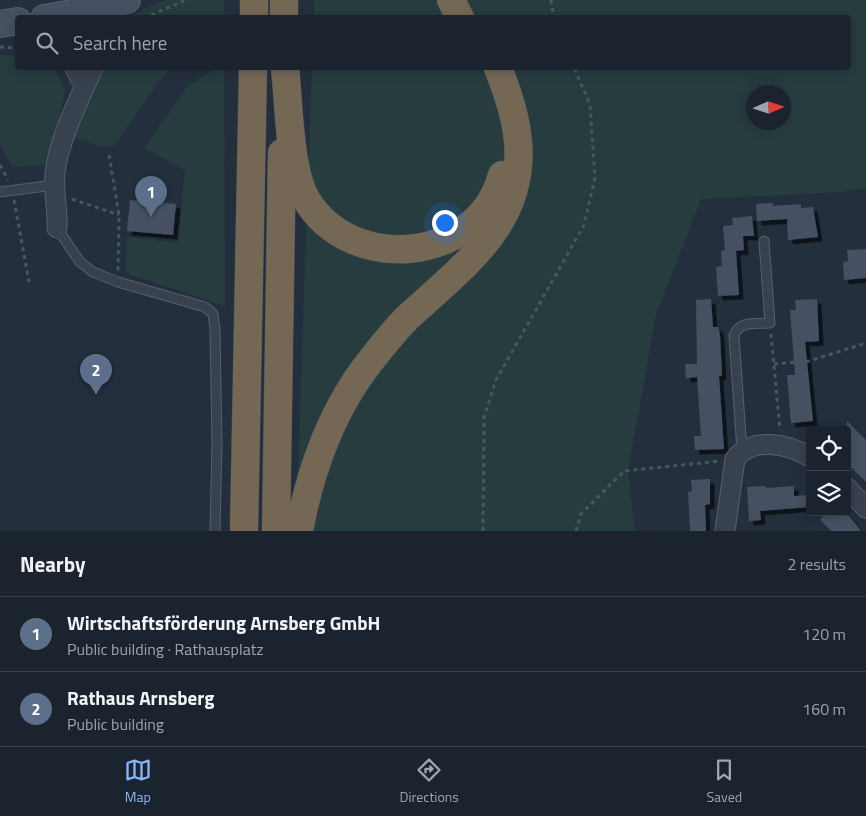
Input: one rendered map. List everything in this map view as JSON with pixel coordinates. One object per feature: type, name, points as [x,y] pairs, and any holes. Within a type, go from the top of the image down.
[{"type":"highway","points":[[254,0],[254,15]]},
{"type":"highway","points":[[284,0],[284,15]]},
{"type":"highway","points":[[451,0],[458,15]]},
{"type":"highway","points":[[471,0],[477,15]]},
{"type":"highway","points":[[244,531],[253,70]]},
{"type":"highway","points":[[284,70],[295,160],[301,187],[307,200],[325,221],[350,240],[381,249],[400,250],[426,247],[454,235],[478,218],[493,198],[504,167],[504,125],[485,70]]},
{"type":"highway","points":[[276,531],[284,70]]},
{"type":"highway","points":[[299,531],[307,494],[325,439],[352,387],[371,360],[406,320],[479,252],[492,235],[510,202],[519,161],[517,131],[499,70]]},
{"type":"main road","points":[[54,15],[72,10],[110,6]]},
{"type":"street","points":[[57,228],[55,189],[57,162],[79,99],[82,70]]},
{"type":"street","points":[[725,531],[739,455],[757,446],[781,446],[806,455]]},
{"type":"street","points":[[851,492],[866,508]]},
{"type":"lane","points":[[0,192],[55,189]]},
{"type":"lane","points":[[57,228],[87,269],[118,282],[197,304],[210,310],[213,314],[216,338],[217,443],[215,531]]},
{"type":"lane","points":[[739,455],[734,336],[737,328],[742,325],[770,323],[764,241]]},
{"type":"path","points":[[151,15],[186,0]]},
{"type":"path","points":[[551,0],[554,15]]},
{"type":"path","points":[[0,47],[15,48]]},
{"type":"path","points":[[483,531],[484,417],[496,380],[584,225],[595,178],[590,104],[575,70]]},
{"type":"path","points":[[109,155],[119,215],[118,282]]},
{"type":"path","points":[[0,165],[12,190],[29,282]]},
{"type":"path","points":[[55,189],[119,215]]},
{"type":"path","points":[[770,323],[781,446]]},
{"type":"path","points":[[774,364],[809,361],[866,343]]},
{"type":"path","points":[[576,531],[581,514],[624,471],[739,455]]},
{"type":"green space","points":[[166,0],[224,0],[225,15],[135,15],[147,7]]},
{"type":"green space","points":[[314,0],[866,0],[866,188],[841,192],[701,199],[656,315],[628,471],[635,531],[296,531],[312,70],[851,70],[851,15],[314,15]]},
{"type":"green space","points":[[0,55],[15,55],[15,70],[56,70],[65,92],[58,124],[44,165],[12,167],[0,144]]},
{"type":"green space","points":[[100,70],[169,70],[156,85],[115,145],[104,147],[75,138]]},
{"type":"green space","points":[[213,70],[224,70],[225,306],[126,273],[127,237],[178,243],[185,170],[144,148],[188,86]]},
{"type":"building","points":[[130,200],[176,204],[173,235],[127,231]]},
{"type":"building","points":[[773,203],[773,206],[801,204],[801,208],[813,207],[818,237],[788,240],[787,219],[757,221],[756,204]]},
{"type":"building","points":[[752,216],[754,236],[743,236],[744,250],[736,251],[739,295],[718,296],[716,267],[722,266],[721,251],[725,250],[723,226],[733,225],[732,218]]},
{"type":"building","points":[[866,249],[866,278],[844,280],[843,262],[848,261],[847,250]]},
{"type":"building","points":[[711,299],[713,327],[718,327],[720,335],[722,376],[719,376],[724,449],[695,450],[694,436],[701,436],[697,377],[686,378],[685,364],[697,364],[696,300]]},
{"type":"building","points":[[817,299],[819,341],[805,342],[813,421],[791,423],[787,375],[795,375],[790,310],[796,310],[795,300]]},
{"type":"building","points":[[847,421],[866,440],[866,482],[851,468],[851,426],[847,426]]},
{"type":"building","points":[[710,479],[710,504],[705,505],[706,531],[690,531],[688,492],[692,491],[691,480]]},
{"type":"building","points":[[794,486],[794,496],[806,495],[806,507],[760,511],[761,520],[749,521],[747,487]]},
{"type":"building","points":[[824,516],[849,516],[861,531],[831,531],[820,520]]},
{"type":"place","name":"Wirtschaftsförderung Arnsberg GmbH","points":[[151,217]]},
{"type":"place","name":"Rathaus Arnsberg","points":[[96,395]]}]
